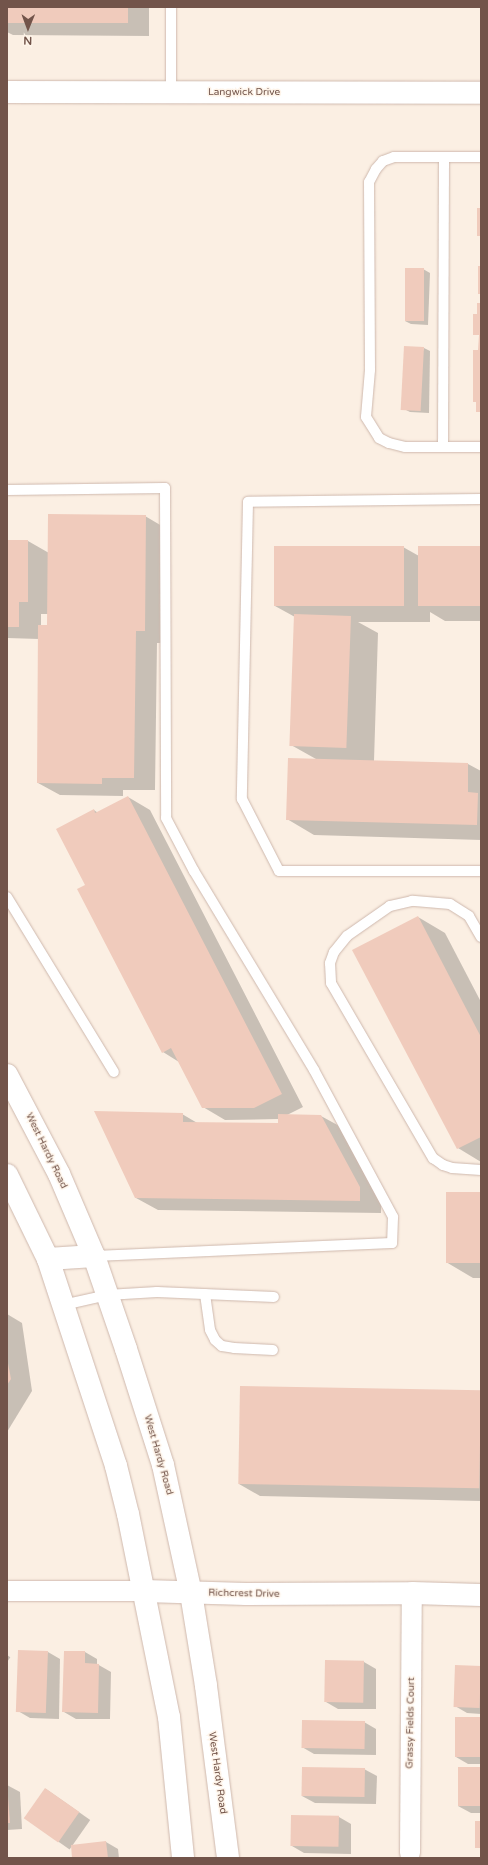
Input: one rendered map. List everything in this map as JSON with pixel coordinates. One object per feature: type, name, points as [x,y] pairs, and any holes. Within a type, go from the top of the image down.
[{"type":"street","name":"Langwick Drive","points":[[7,92],[481,93]]},
{"type":"street","name":"West Hardy Road","points":[[7,1075],[59,1174],[94,1256],[163,1465],[192,1593],[206,1686],[228,1858]]},
{"type":"street","points":[[7,1175],[48,1259],[116,1466],[128,1514],[169,1717],[183,1858]]},
{"type":"street","points":[[48,1259],[94,1256]]},
{"type":"street","name":"Richcrest Drive","points":[[7,1591],[412,1593],[481,1595]]},
{"type":"street","name":"Grassy Fields Court","points":[[410,1852],[412,1593]]},
{"type":"lane","points":[[171,7],[171,93]]},
{"type":"lane","points":[[481,157],[394,157],[383,161],[376,169],[369,182],[370,370],[366,417],[379,438],[389,443],[405,447],[481,447]]},
{"type":"lane","points":[[442,447],[444,157]]},
{"type":"lane","points":[[7,490],[165,488],[166,818],[194,871],[314,1070],[393,1217],[392,1243],[94,1256]]},
{"type":"lane","points":[[481,499],[248,502],[242,799],[279,872],[481,871]]},
{"type":"lane","points":[[7,897],[114,1072]]},
{"type":"lane","points":[[481,937],[469,916],[450,904],[412,901],[390,906],[347,936],[334,952],[330,963],[331,983],[434,1158],[443,1165],[452,1168],[481,1170]]},
{"type":"lane","points":[[63,1305],[107,1295],[157,1292],[274,1297]]},
{"type":"lane","points":[[205,1294],[210,1330],[215,1340],[222,1346],[273,1350]]},
{"type":"building","points":[[7,7],[128,7],[128,23],[7,23]]},
{"type":"building","points":[[477,208],[481,208],[481,236],[477,236]]},
{"type":"building","points":[[478,266],[481,266],[481,294],[478,294]]},
{"type":"building","points":[[405,268],[424,268],[424,321],[405,321]]},
{"type":"building","points":[[477,303],[481,303],[481,412],[476,412],[476,402],[473,402],[473,350],[478,350],[479,335],[473,335],[473,314],[477,314]]},
{"type":"building","points":[[404,346],[424,347],[421,411],[401,410]]},
{"type":"building","points":[[48,514],[146,515],[145,631],[136,631],[134,778],[102,778],[102,784],[37,783],[38,625],[47,625]]},
{"type":"building","points":[[7,540],[28,540],[28,602],[19,602],[19,627],[7,627]]},
{"type":"building","points":[[274,546],[404,546],[404,606],[274,606]]},
{"type":"building","points":[[418,546],[481,546],[481,606],[418,606]]},
{"type":"building","points":[[294,614],[351,616],[346,748],[289,746]]},
{"type":"building","points":[[288,758],[468,763],[468,792],[478,793],[477,825],[286,820]]},
{"type":"building","points":[[128,796],[282,1094],[254,1108],[202,1108],[171,1048],[162,1053],[77,889],[85,885],[56,829],[94,809],[95,813]]},
{"type":"building","points":[[418,916],[481,1037],[481,1137],[457,1149],[352,950]]},
{"type":"building","points":[[94,1111],[183,1113],[183,1122],[278,1123],[278,1114],[321,1115],[360,1187],[360,1201],[135,1198]]},
{"type":"building","points":[[446,1192],[481,1192],[481,1263],[446,1263]]},
{"type":"building","points":[[7,1358],[11,1379],[7,1385]]},
{"type":"building","points":[[240,1386],[481,1390],[479,1488],[238,1484]]},
{"type":"building","points":[[18,1650],[48,1651],[46,1713],[16,1712]]},
{"type":"building","points":[[64,1651],[85,1651],[85,1663],[99,1664],[98,1713],[62,1712]]},
{"type":"building","points":[[325,1660],[364,1661],[363,1703],[324,1702]]},
{"type":"building","points":[[455,1665],[481,1666],[480,1708],[454,1707]]},
{"type":"building","points":[[455,1717],[481,1717],[481,1757],[455,1757]]},
{"type":"building","points":[[302,1720],[365,1721],[365,1749],[302,1748]]},
{"type":"building","points":[[302,1767],[365,1768],[364,1797],[301,1796]]},
{"type":"building","points":[[458,1767],[481,1767],[481,1806],[458,1806]]},
{"type":"building","points":[[7,1783],[10,1823],[7,1823]]},
{"type":"building","points":[[45,1788],[79,1812],[58,1842],[24,1818]]},
{"type":"building","points":[[291,1815],[339,1816],[338,1847],[290,1846]]},
{"type":"building","points":[[475,1821],[481,1821],[481,1848],[475,1848]]},
{"type":"building","points":[[106,1841],[108,1858],[72,1858],[71,1845]]}]
